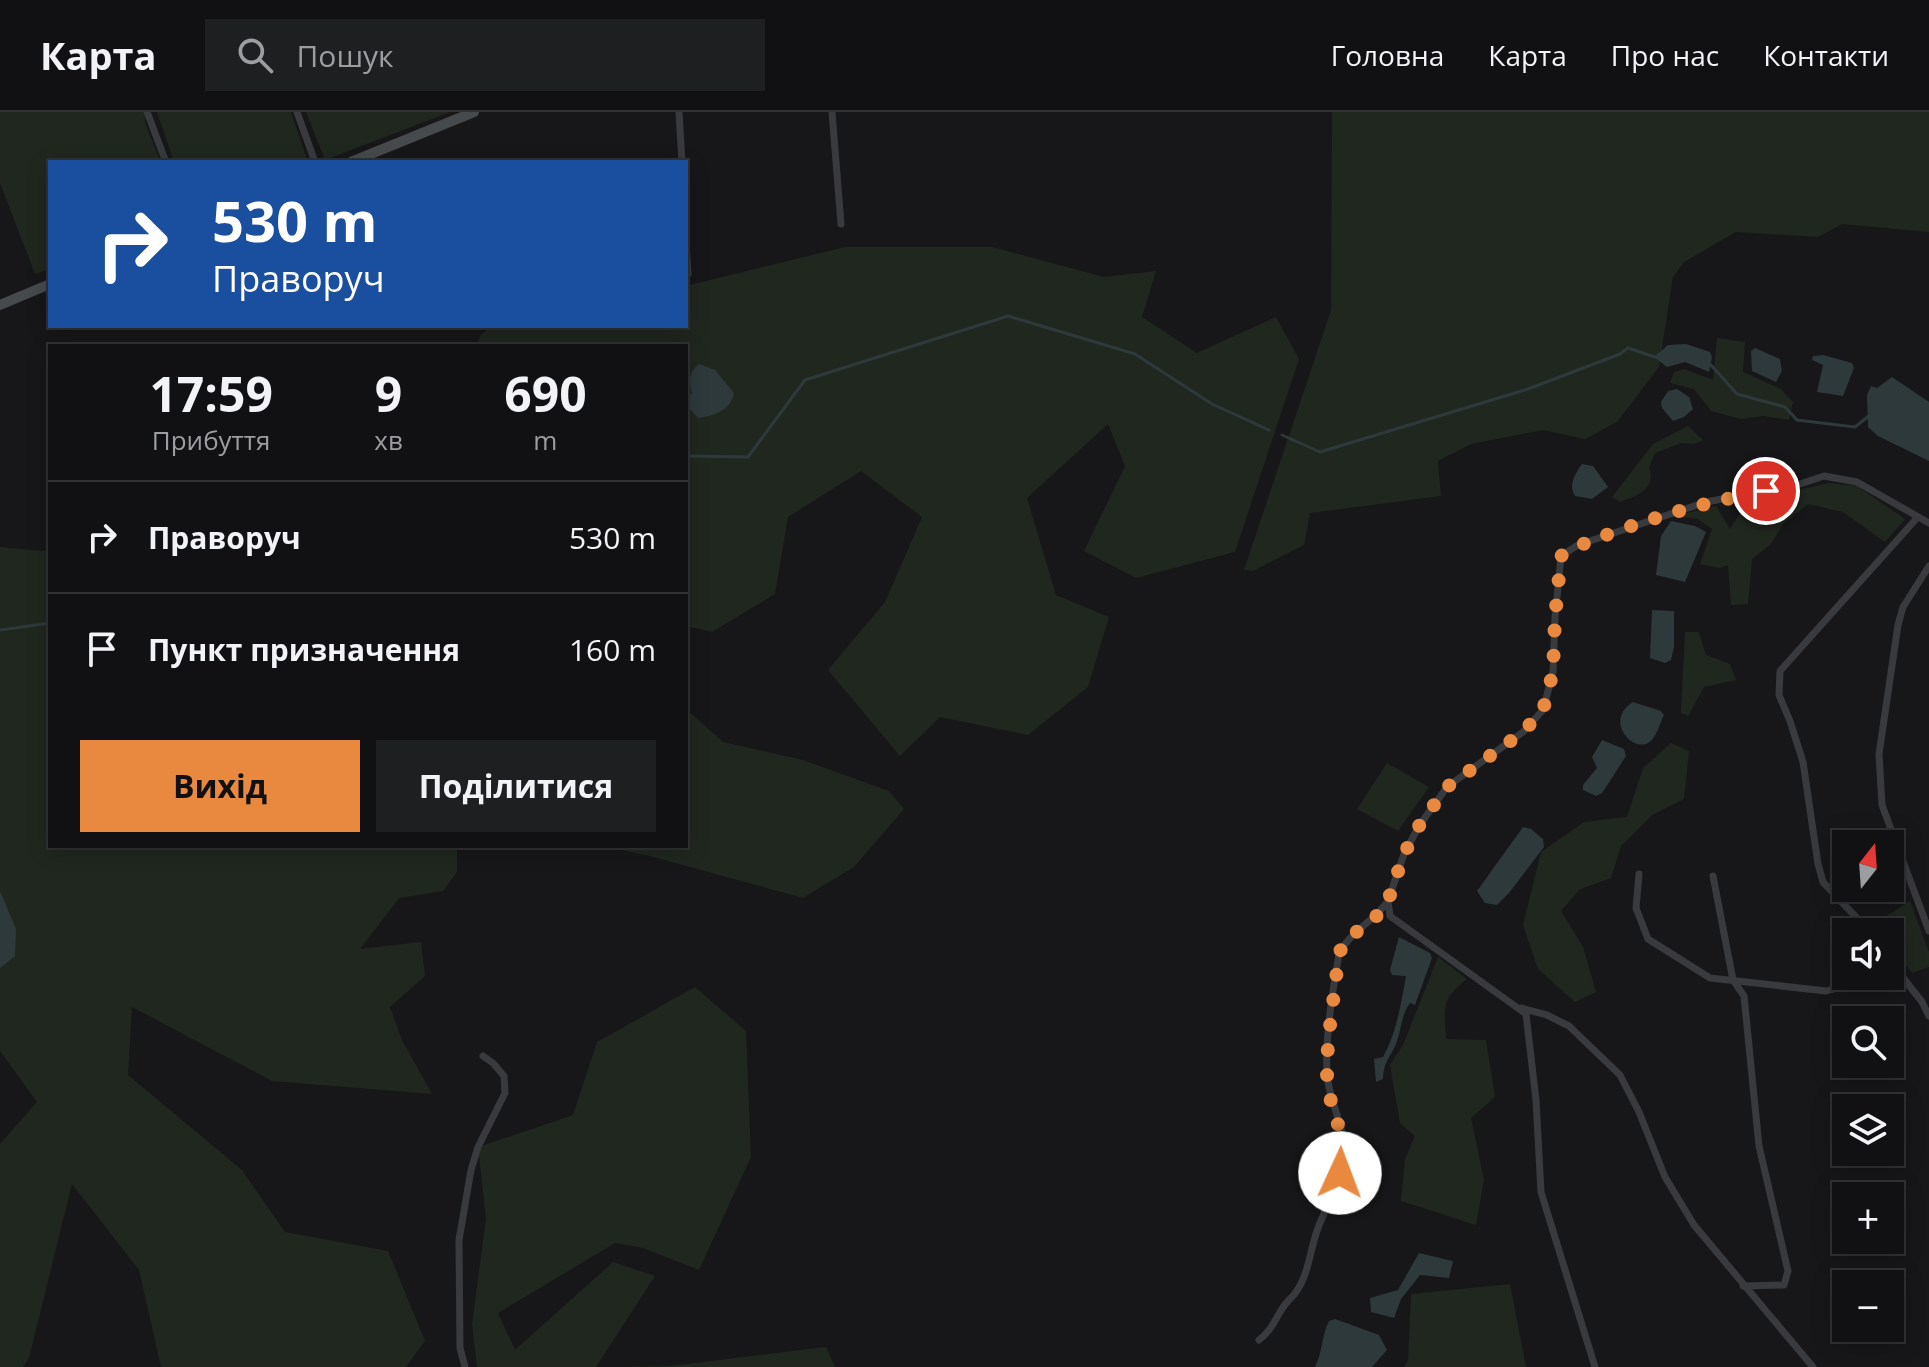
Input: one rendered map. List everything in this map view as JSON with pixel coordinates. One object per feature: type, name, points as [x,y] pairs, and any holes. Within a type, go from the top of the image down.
[{"type":"street","points":[[147,112],[165,160]]},
{"type":"street","points":[[297,112],[314,160]]},
{"type":"street","points":[[356,160],[474,112]]},
{"type":"street","points":[[679,112],[682,160]]},
{"type":"street","points":[[832,112],[841,224]]},
{"type":"street","points":[[0,305],[48,285]]},
{"type":"street","points":[[1259,1340],[1271,1330],[1296,1293],[1340,1173],[1345,1147],[1327,1077],[1339,954],[1344,942],[1379,914],[1388,901],[1411,840],[1447,787],[1523,732],[1543,710],[1553,672],[1561,556],[1578,545],[1706,502],[1797,485],[1824,476],[1857,482],[1929,523]]},
{"type":"street","points":[[1857,918],[1823,882],[1803,762],[1779,695],[1780,671],[1917,518]]},
{"type":"street","points":[[1929,566],[1912,591],[1898,625],[1879,754],[1882,805],[1929,931]]},
{"type":"street","points":[[1639,874],[1636,908],[1648,939],[1710,978],[1832,989]]},
{"type":"street","points":[[1713,876],[1733,980],[1744,996],[1759,1146],[1788,1271],[1784,1285],[1743,1286]]},
{"type":"street","points":[[1388,901],[1390,916],[1526,1014],[1536,1100],[1541,1192],[1595,1367]]},
{"type":"street","points":[[1904,978],[1929,1016]]},
{"type":"street","points":[[1515,1006],[1547,1015],[1569,1026],[1620,1075],[1635,1102],[1659,1163],[1694,1225],[1813,1367]]},
{"type":"street","points":[[465,1367],[460,1348],[459,1240],[478,1147],[505,1093],[504,1076],[483,1056]]},
{"type":"shaded area","points":[[0,112],[144,112],[145,123],[160,160],[48,160],[48,270],[35,274],[0,183]]},
{"type":"shaded area","points":[[157,112],[291,112],[307,160],[173,160]]},
{"type":"shaded area","points":[[306,112],[450,112],[325,160]]},
{"type":"shaded area","points":[[1332,112],[1929,112],[1929,232],[1842,224],[1818,237],[1736,232],[1684,262],[1673,277],[1659,367],[1617,422],[1585,439],[1543,430],[1471,444],[1438,461],[1441,496],[1310,513],[1304,545],[1253,571],[1244,570],[1331,310]]},
{"type":"shaded area","points":[[845,247],[992,247],[1104,277],[1156,271],[1142,317],[1197,353],[1276,317],[1299,359],[1235,552],[1136,578],[1084,551],[1125,466],[1108,424],[1027,498],[1056,595],[1109,617],[1088,687],[1028,735],[940,717],[900,756],[828,670],[885,602],[922,517],[861,471],[788,517],[775,594],[712,632],[688,626],[688,344],[478,344],[480,336],[489,328],[688,328],[688,286]]},
{"type":"shaded area","points":[[1717,338],[1745,342],[1743,372],[1781,389],[1793,402],[1789,420],[1763,416],[1741,419],[1711,411],[1694,389],[1670,383],[1674,372],[1684,369],[1713,380]]},
{"type":"shaded area","points":[[1686,344],[1710,352],[1709,372],[1685,362],[1667,367],[1654,357],[1668,345]]},
{"type":"shaded area","points":[[1755,348],[1780,359],[1782,371],[1776,382],[1752,371],[1751,351]]},
{"type":"shaded area","points":[[1823,355],[1852,363],[1854,368],[1843,396],[1817,392],[1823,365],[1812,360],[1813,356]]},
{"type":"shaded area","points":[[699,364],[715,370],[734,393],[725,408],[698,418],[689,408],[693,371]]},
{"type":"shaded area","points":[[1892,377],[1929,402],[1929,461],[1878,436],[1868,427],[1867,395],[1871,386],[1877,388]]},
{"type":"shaded area","points":[[1677,389],[1689,397],[1693,409],[1673,421],[1661,402],[1668,391]]},
{"type":"shaded area","points":[[1688,426],[1703,440],[1694,444],[1681,443],[1655,453],[1649,468],[1650,481],[1644,491],[1620,502],[1612,497],[1653,444]]},
{"type":"shaded area","points":[[1582,464],[1593,466],[1608,487],[1592,499],[1575,496],[1573,492],[1573,480]]},
{"type":"shaded area","points":[[1829,483],[1857,486],[1905,519],[1885,542],[1843,512],[1808,504],[1783,524],[1771,544],[1752,559],[1748,604],[1731,605],[1728,565],[1719,568],[1700,564],[1712,529],[1698,519],[1674,516],[1716,506],[1730,529],[1748,501]]},
{"type":"shaded area","points":[[1671,521],[1695,526],[1706,532],[1685,582],[1656,575],[1661,536]]},
{"type":"shaded area","points":[[0,547],[48,550],[48,848],[457,848],[457,872],[443,891],[399,898],[360,949],[421,942],[425,976],[390,1007],[402,1040],[432,1094],[272,1081],[132,1007],[128,1075],[242,1170],[285,1232],[388,1251],[425,1341],[406,1367],[161,1367],[139,1270],[72,1184],[29,1358],[23,1367],[0,1367],[0,1144],[37,1102],[0,1051]]},
{"type":"shaded area","points":[[1652,610],[1674,611],[1674,647],[1671,660],[1665,663],[1650,658]]},
{"type":"shaded area","points":[[1685,632],[1699,632],[1706,655],[1730,664],[1736,680],[1704,687],[1688,716],[1681,713]]},
{"type":"shaded area","points":[[1633,702],[1661,711],[1664,715],[1651,741],[1642,745],[1629,739],[1621,725],[1625,709]]},
{"type":"shaded area","points":[[688,711],[723,742],[803,760],[889,791],[904,809],[854,867],[803,898],[612,848],[688,848]]},
{"type":"shaded area","points":[[1602,740],[1624,749],[1626,756],[1602,793],[1596,796],[1583,790],[1583,785],[1597,768],[1592,757]]},
{"type":"shaded area","points":[[1671,743],[1689,751],[1684,799],[1652,815],[1621,846],[1611,878],[1580,889],[1561,911],[1583,947],[1596,992],[1575,1002],[1538,969],[1523,925],[1541,852],[1584,822],[1627,817],[1643,768]]},
{"type":"shaded area","points":[[1387,763],[1429,787],[1398,831],[1357,809]]},
{"type":"shaded area","points":[[1523,827],[1531,829],[1543,839],[1544,847],[1497,905],[1485,903],[1477,891]]},
{"type":"shaded area","points":[[0,891],[16,929],[15,956],[0,968]]},
{"type":"shaded area","points":[[1910,901],[1929,952],[1929,967],[1912,973],[1904,962],[1904,918],[1884,918]]},
{"type":"shaded area","points":[[1399,937],[1430,953],[1432,958],[1415,1005],[1410,1003],[1405,1012],[1383,1079],[1376,1082],[1374,1059],[1383,1057],[1392,1038],[1406,976],[1392,975],[1390,970]]},
{"type":"shaded area","points":[[1438,957],[1467,979],[1448,999],[1446,1039],[1486,1040],[1495,1097],[1471,1118],[1484,1180],[1476,1225],[1401,1201],[1405,1159],[1415,1136],[1400,1123],[1390,1065],[1403,1045]]},
{"type":"shaded area","points":[[695,987],[746,1031],[751,1157],[699,1270],[643,1248],[615,1243],[498,1313],[515,1350],[613,1262],[655,1276],[596,1367],[477,1367],[472,1324],[486,1219],[478,1147],[573,1115],[597,1042]]},
{"type":"shaded area","points":[[1419,1253],[1453,1261],[1449,1278],[1420,1275],[1401,1299],[1394,1318],[1371,1312],[1370,1298],[1398,1290]]},
{"type":"shaded area","points":[[1510,1284],[1526,1367],[1404,1367],[1408,1360],[1411,1294]]},
{"type":"shaded area","points":[[1335,1319],[1379,1335],[1387,1350],[1372,1367],[1315,1367],[1326,1327],[1329,1321]]},
{"type":"shaded area","points":[[826,1347],[835,1367],[616,1367],[670,1366]]},
{"type":"waterway","points":[[688,456],[748,457],[805,380],[1008,316],[1135,354],[1212,404],[1269,430]]},
{"type":"waterway","points":[[1282,435],[1320,452],[1528,389],[1620,354],[1628,348],[1655,357]]},
{"type":"waterway","points":[[1706,364],[1711,365],[1737,394],[1785,407],[1797,420],[1855,427],[1870,415]]},
{"type":"waterway","points":[[0,630],[48,623]]},
{"type":"route","points":[[1340,1173],[1345,1147],[1327,1077],[1328,1042],[1339,954],[1344,942],[1379,914],[1388,901],[1404,854],[1419,826],[1447,787],[1523,732],[1543,710],[1553,672],[1561,556],[1578,545],[1706,502],[1766,491]]}]
